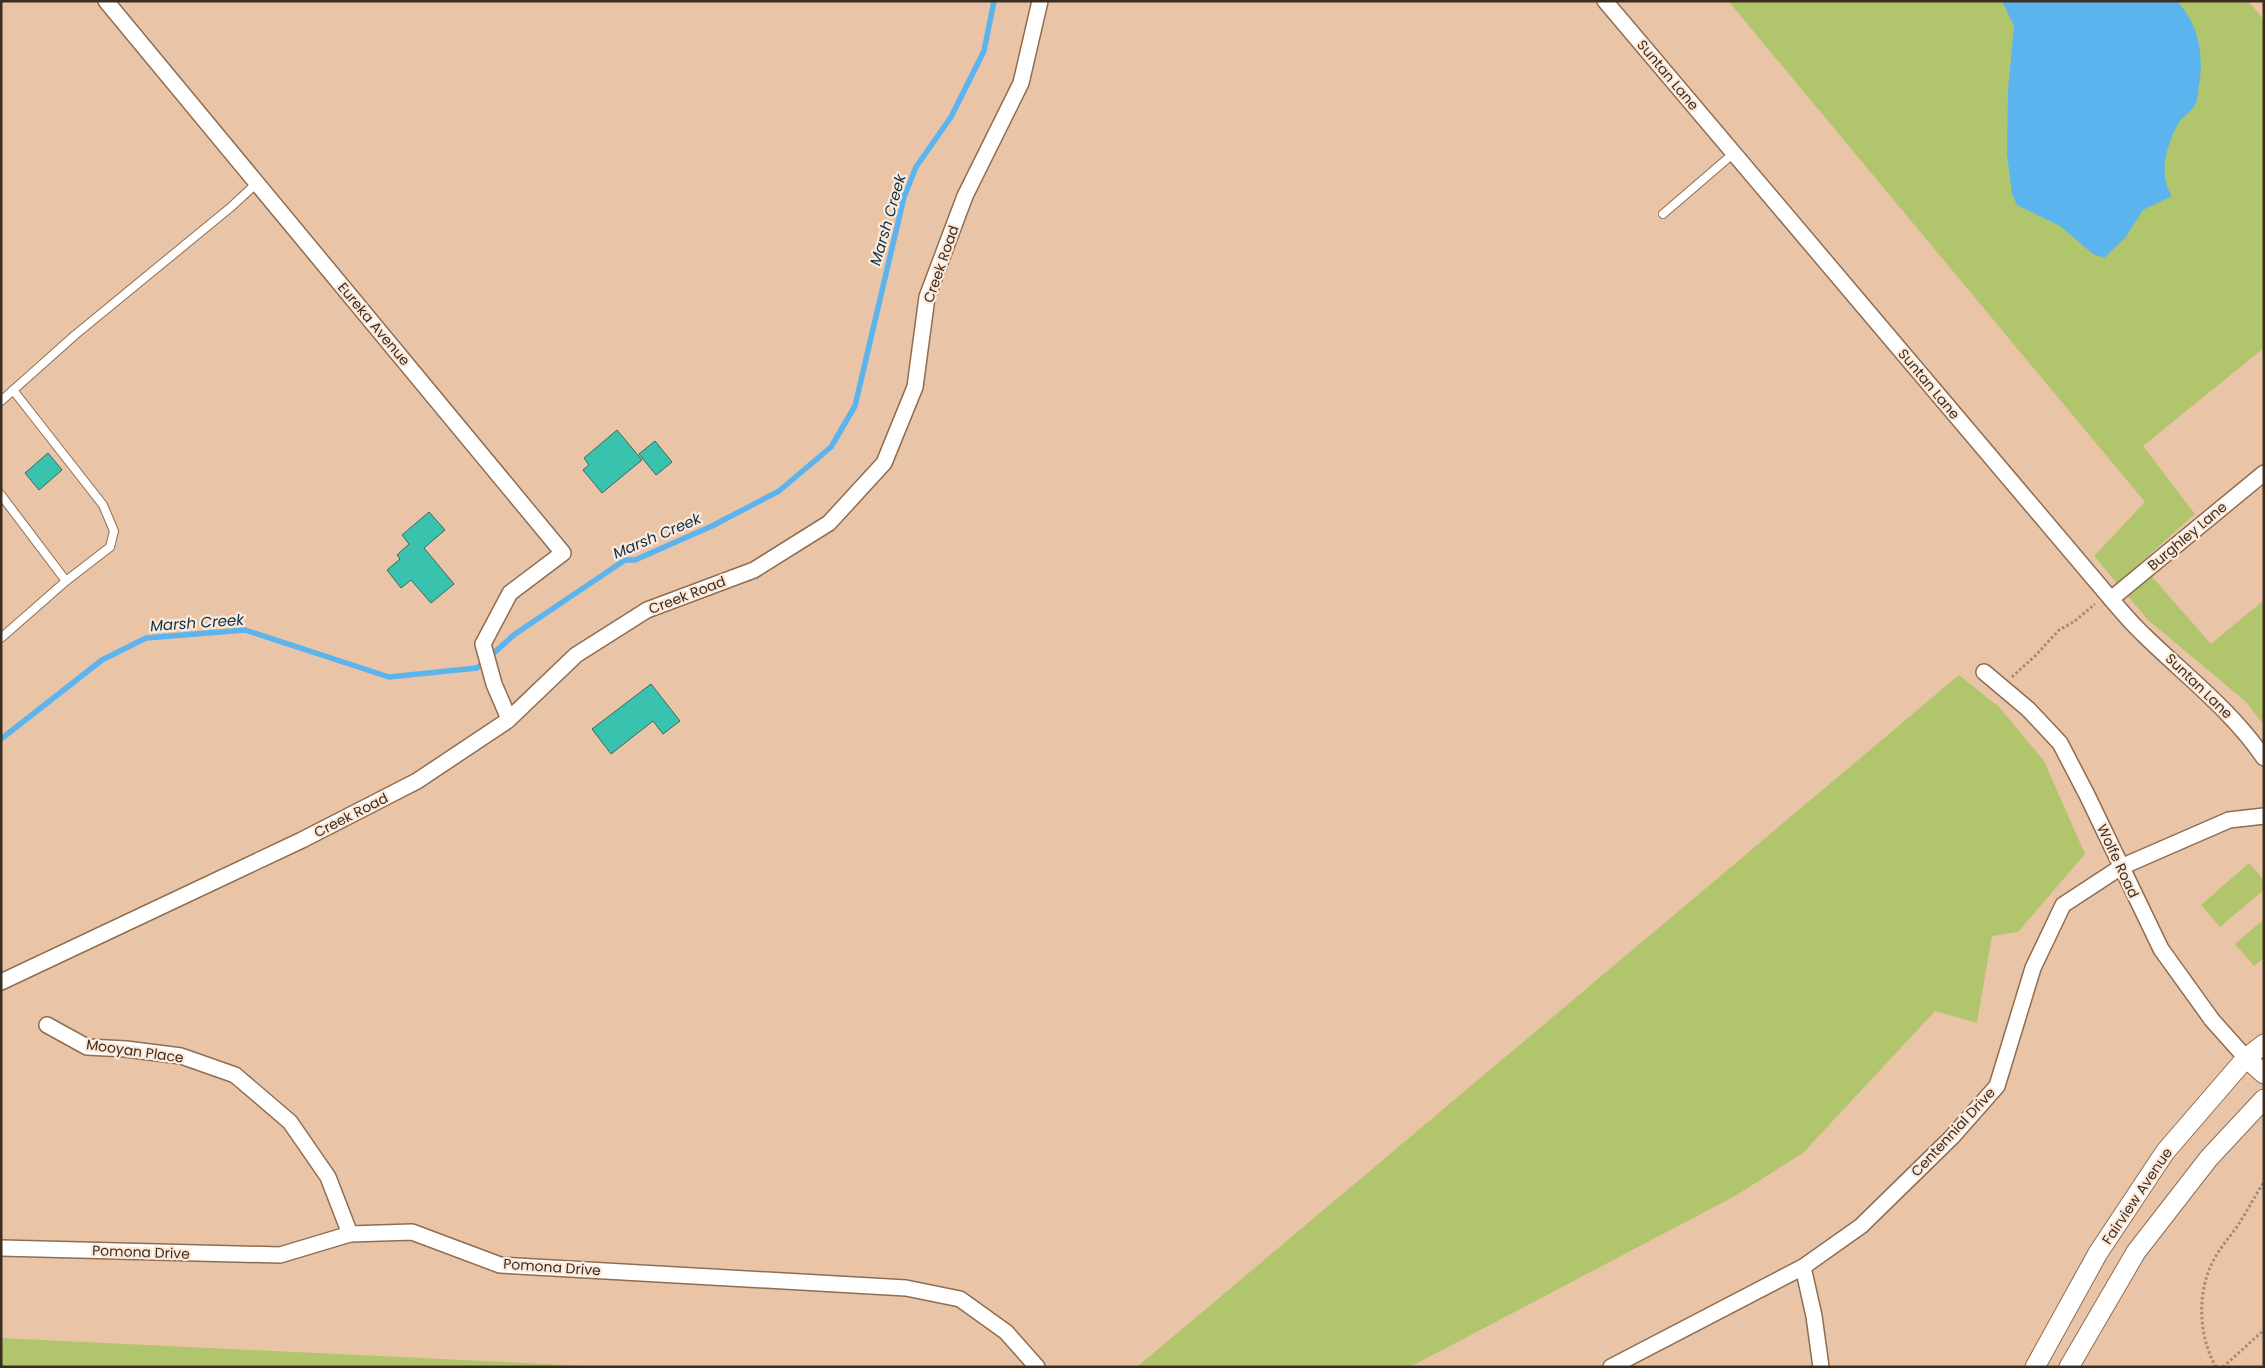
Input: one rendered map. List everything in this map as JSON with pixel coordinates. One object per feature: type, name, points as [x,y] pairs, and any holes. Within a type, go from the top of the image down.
[{"type":"street","name":"Eureka Avenue","points":[[106,1],[562,552],[510,592],[483,644],[489,668],[509,719]]},
{"type":"street","name":"Creek Road","points":[[1,982],[302,840],[417,781],[509,719],[576,655],[647,610],[754,570],[829,523],[884,463],[916,387],[927,297],[965,196],[1021,83],[1040,1]]},
{"type":"street","name":"Suntan Lane","points":[[1605,1],[2109,597],[2145,637],[2174,661],[2247,733],[2264,758]]},
{"type":"street","name":"Burghley Lane","points":[[2109,597],[2264,473]]},
{"type":"street","name":"Wolfe Road","points":[[1984,672],[2028,709],[2060,743],[2160,949],[2212,1020],[2246,1058]]},
{"type":"street","name":"Centennial Drive","points":[[1611,1367],[1803,1267],[1861,1226],[1952,1136],[1997,1086],[2033,968],[2063,905],[2121,867],[2229,820],[2264,816]]},
{"type":"street","name":"Mooyan Place","points":[[47,1025],[87,1047],[126,1049],[181,1056],[235,1075],[290,1122],[328,1177],[350,1234]]},
{"type":"street","name":"Fairview Avenue","points":[[2035,1367],[2098,1253],[2165,1152],[2246,1058],[2264,1044]]},
{"type":"street","points":[[2246,1058],[2264,1074]]},
{"type":"street","points":[[2069,1367],[2136,1252],[2203,1165],[2264,1099]]},
{"type":"street","name":"Pomona Drive","points":[[1,1248],[280,1255],[350,1234],[412,1232],[500,1265],[906,1288],[960,1299],[1006,1332],[1037,1367]]},
{"type":"street","points":[[1803,1267],[1814,1316],[1821,1367]]},
{"type":"lane","points":[[1663,214],[1734,153]]},
{"type":"lane","points":[[1,401],[75,335],[231,207],[257,183]]},
{"type":"lane","points":[[1,638],[66,581],[110,547],[114,531],[103,505],[13,390]]},
{"type":"lane","points":[[1,495],[66,581]]},
{"type":"path","points":[[2003,687],[2059,630],[2075,622],[2109,597]]},
{"type":"path","points":[[2216,1367],[2208,1353],[2201,1315],[2205,1284],[2215,1258],[2238,1226],[2264,1182]]},
{"type":"path","points":[[2223,1367],[2264,1330]]},
{"type":"green space","points":[[1728,1],[2248,1],[2264,20],[2264,348],[2143,446],[2195,514],[2140,563],[2211,644],[2264,600],[2264,725],[2246,702],[2148,620],[2094,556],[2145,502]]},
{"type":"green space","points":[[1959,675],[1999,707],[2044,761],[2085,854],[2018,932],[1992,936],[1977,1023],[1935,1011],[1803,1153],[1735,1196],[1410,1367],[1137,1367]]},
{"type":"green space","points":[[2249,863],[2264,880],[2264,890],[2220,927],[2201,905]]},
{"type":"green space","points":[[2264,919],[2264,958],[2254,966],[2235,944]]},
{"type":"green space","points":[[1,1338],[608,1367],[1,1367]]},
{"type":"water","points":[[2002,1],[2177,1],[2195,30],[2201,63],[2198,96],[2193,108],[2178,124],[2167,151],[2165,179],[2172,196],[2143,210],[2125,238],[2104,258],[2093,254],[2060,226],[2017,205],[2012,194],[2007,154],[2008,90],[2014,26]]},
{"type":"building","points":[[617,430],[642,460],[602,493],[583,470],[589,465],[584,458]]},
{"type":"building","points":[[655,441],[672,462],[656,475],[639,454]]},
{"type":"building","points":[[48,453],[62,470],[39,490],[25,473]]},
{"type":"building","points":[[429,512],[445,530],[424,548],[454,584],[431,603],[411,580],[401,588],[387,570],[400,559],[397,555],[409,544],[402,535]]},
{"type":"building","points":[[651,684],[680,721],[663,734],[653,721],[611,754],[592,729]]},
{"type":"waterway","name":"Marsh Creek","points":[[1,739],[102,660],[146,638],[245,630],[389,677],[477,668],[515,634],[625,560],[635,560],[712,526],[779,491],[831,447],[855,406],[904,197],[916,167],[951,117],[984,51],[994,1]]}]
